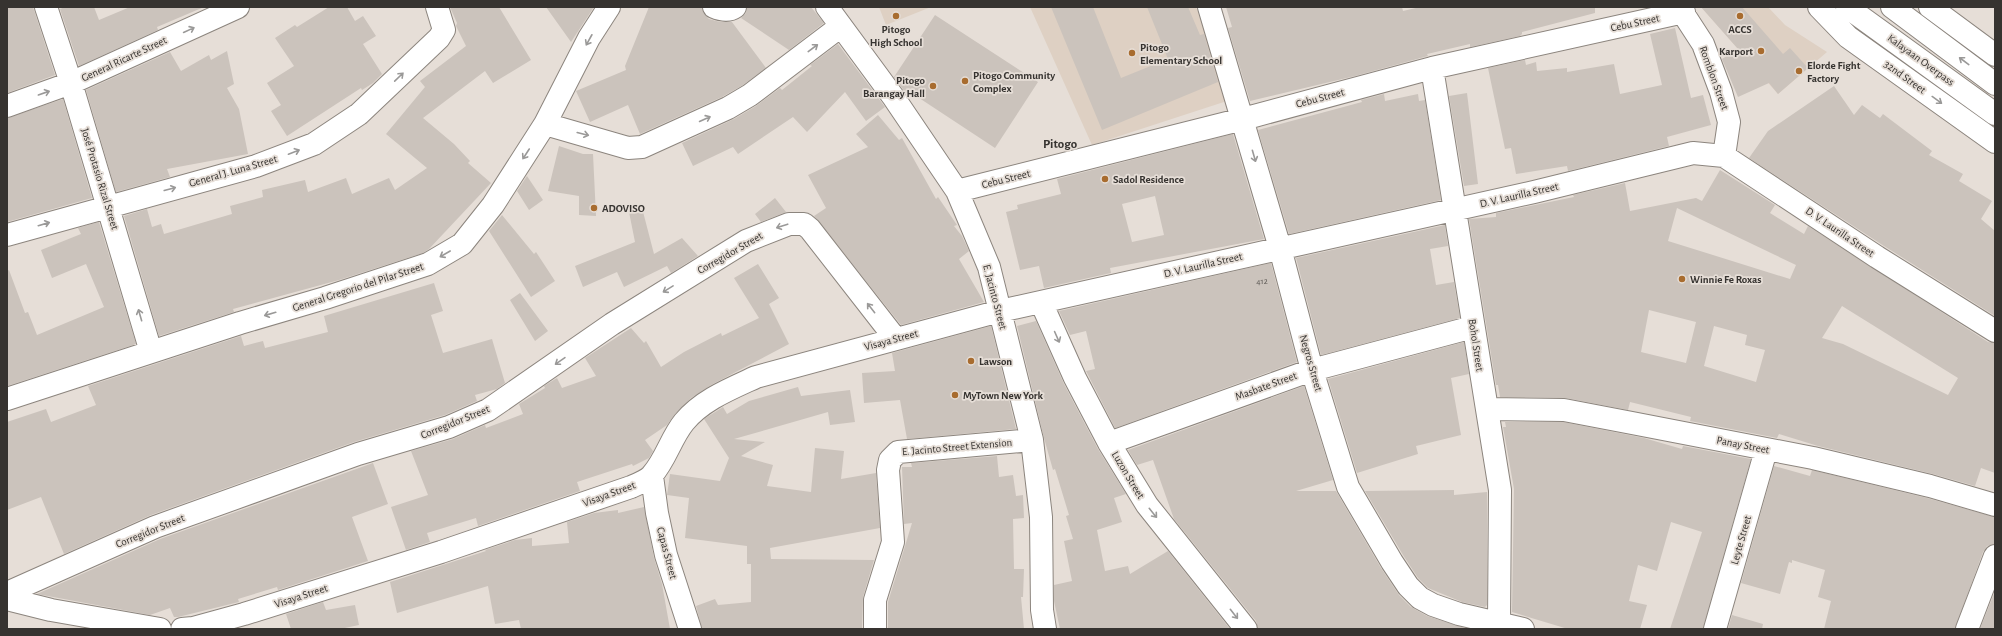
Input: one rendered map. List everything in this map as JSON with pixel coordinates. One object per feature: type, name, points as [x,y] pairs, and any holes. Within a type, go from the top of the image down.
[{"type":"street","name":"José Protasio Rizal Street","points":[[46,7],[71,83],[151,352]]},
{"type":"street","name":"General Ricarte Street","points":[[7,106],[71,83],[238,7]]},
{"type":"street","name":"General J. Luna Street","points":[[7,235],[256,166],[314,144],[359,114],[439,38],[444,30],[436,7]]},
{"type":"street","name":"General Gregorio del Pilar Street","points":[[9,392],[151,352],[428,264],[462,244],[493,204],[545,124],[589,38],[609,7]]},
{"type":"street","points":[[714,7],[722,10],[731,10],[735,7]]},
{"type":"street","name":"E. Jacinto Street","points":[[827,7],[894,98],[957,191],[989,267],[1032,440],[1041,517],[1042,610],[1045,629]]},
{"type":"street","name":"Negros Street","points":[[1209,7],[1280,248],[1312,370],[1348,487],[1408,586],[1420,598],[1433,605],[1499,624],[1523,629]]},
{"type":"street","name":"32nd Street","points":[[1819,7],[1848,37],[1995,142]]},
{"type":"street","points":[[1892,7],[1995,84]]},
{"type":"street","points":[[1930,7],[1995,55]]},
{"type":"street","name":"Cebu Street","points":[[957,191],[1243,119],[1432,68],[1681,10]]},
{"type":"street","name":"Romblon Street","points":[[1681,10],[1702,44],[1721,92],[1729,122],[1724,156]]},
{"type":"street","name":"Kalayaan Overpass","points":[[1855,12],[1995,114]]},
{"type":"street","points":[[545,124],[628,148],[642,146],[728,108],[750,95],[841,26]]},
{"type":"street","name":"Bohol Street","points":[[1432,68],[1500,490],[1499,624]]},
{"type":"street","name":"D. V. Laurilla Street","points":[[1000,311],[1534,192],[1693,154],[1724,156],[1877,257],[1995,331]]},
{"type":"street","name":"Corregidor Street","points":[[7,593],[155,527],[358,454],[449,427],[488,410],[612,324],[746,240],[790,224],[804,224],[810,229],[895,338]]},
{"type":"street","name":"Luzon Street","points":[[1041,302],[1075,378],[1109,443],[1147,505],[1246,629]]},
{"type":"street","name":"Visaya Street","points":[[182,629],[244,622],[441,552],[631,487],[652,476],[672,439],[684,422],[698,407],[756,377],[895,338],[1000,311]]},
{"type":"street","name":"Masbate Street","points":[[1109,443],[1312,370],[1473,327]]},
{"type":"street","name":"Panay Street","points":[[1487,409],[1564,410],[1834,463],[1930,486],[1995,505]]},
{"type":"street","name":"E. Jacinto Street Extension","points":[[874,629],[875,600],[893,542],[888,470],[890,460],[898,452],[1032,440]]},
{"type":"street","name":"Leyte Street","points":[[1715,629],[1766,450]]},
{"type":"street","name":"Capas Street","points":[[652,476],[657,513],[666,555],[690,629]]},
{"type":"street","points":[[1967,629],[1995,556]]},
{"type":"street","points":[[7,599],[51,610],[160,629]]},
{"type":"shaded area","name":"Pitogo High School","points":[[879,7],[931,7],[886,25]]},
{"type":"shaded area","name":"Pitogo Elementary School","points":[[1030,7],[1196,7],[1230,100],[1092,145]]},
{"type":"shaded area","name":"Karport","points":[[1701,7],[1768,7],[1785,25],[1827,52],[1778,94]]},
{"type":"building","points":[[7,7],[33,7],[55,75],[7,93]]},
{"type":"building","points":[[65,7],[94,7],[99,20],[130,7],[204,7],[157,27],[158,30],[79,66],[60,9]]},
{"type":"building","points":[[329,7],[347,7],[355,21],[363,16],[376,36],[363,44],[382,74],[373,83],[362,90],[361,88],[287,136],[271,111],[281,105],[267,83],[294,66],[275,38],[295,25],[297,27]]},
{"type":"building","points":[[450,7],[499,7],[531,60],[493,83],[485,71],[423,118],[454,144],[470,161],[468,163],[491,183],[429,249],[423,253],[339,280],[233,309],[234,312],[159,336],[124,216],[147,209],[152,227],[161,224],[164,234],[232,214],[230,206],[263,197],[262,190],[305,180],[308,192],[346,178],[352,194],[389,178],[395,190],[427,168],[386,134],[425,87],[420,81],[466,46],[456,26],[457,23]]},
{"type":"building","points":[[546,7],[594,7],[571,42]]},
{"type":"building","points":[[649,7],[702,7],[704,14],[709,19],[720,22],[732,22],[766,68],[743,85],[722,97],[640,134],[628,105],[590,122],[576,91],[626,70],[625,66]]},
{"type":"building","points":[[747,7],[811,7],[824,23],[789,50],[741,18],[746,13]]},
{"type":"building","points":[[1051,7],[1093,7],[1121,78],[1168,59],[1147,7],[1188,7],[1200,35],[1204,34],[1218,82],[1102,130]]},
{"type":"building","points":[[1226,7],[1402,7],[1403,11],[1420,7],[1595,7],[1595,13],[1522,32],[1520,36],[1470,47],[1470,44],[1427,54],[1428,56],[1355,76],[1250,101],[1228,28],[1232,27]]},
{"type":"building","name":"Karport","points":[[1701,7],[1742,7],[1783,54],[1790,48],[1808,68],[1778,94],[1769,83],[1738,97],[1722,59],[1738,49]]},
{"type":"building","name":"Pitogo Community Complex","points":[[935,15],[1038,82],[995,148],[907,90],[905,92],[894,77]]},
{"type":"building","points":[[1675,28],[1691,98],[1703,95],[1711,125],[1667,137],[1669,146],[1568,171],[1567,166],[1516,174],[1511,148],[1505,149],[1488,68],[1525,60],[1526,65],[1536,62],[1537,71],[1567,68],[1567,72],[1614,64],[1620,94],[1662,85],[1650,34]]},
{"type":"building","points":[[838,44],[885,107],[866,121],[845,92],[807,132],[793,117],[738,154],[733,147],[693,166],[682,143],[734,119],[756,106],[780,88],[782,90],[812,66],[810,65]]},
{"type":"building","points":[[227,51],[234,84],[227,88],[239,109],[248,154],[167,169],[170,177],[116,192],[86,90],[170,52],[181,71],[209,55],[211,60]]},
{"type":"building","points":[[1834,86],[1854,115],[1862,105],[1880,118],[1883,114],[1932,151],[1929,155],[1963,174],[1959,181],[1992,201],[1981,219],[1995,231],[1995,316],[1749,158],[1768,131]]},
{"type":"building","points":[[1467,93],[1478,184],[1464,186],[1449,96]]},
{"type":"building","points":[[1384,94],[1385,101],[1418,94],[1419,101],[1425,100],[1441,200],[1289,234],[1258,130],[1362,102],[1361,100]]},
{"type":"building","points":[[63,99],[92,198],[7,222],[7,118]]},
{"type":"building","points":[[878,115],[899,140],[902,138],[936,199],[938,197],[957,225],[954,226],[962,236],[969,251],[959,259],[984,302],[901,325],[814,216],[826,208],[808,175],[868,147],[856,134]]},
{"type":"building","points":[[1233,134],[1264,239],[1110,268],[1111,273],[1044,288],[1039,266],[1020,270],[1006,212],[1018,209],[1017,205],[1061,194],[1057,179]],"holes":[[[1155,196],[1164,235],[1132,242],[1122,204]]]},
{"type":"building","points":[[559,146],[583,154],[593,154],[596,216],[579,215],[579,196],[548,191]]},
{"type":"building","points":[[1720,170],[1775,205],[1770,213],[1804,234],[1808,226],[1988,342],[1995,343],[1995,473],[1981,468],[1975,486],[1933,474],[1818,446],[1779,434],[1777,438],[1690,421],[1691,417],[1630,402],[1628,410],[1566,398],[1500,397],[1498,385],[1496,385],[1469,219],[1496,217],[1496,213],[1574,197],[1573,195],[1625,183],[1630,211],[1696,198],[1702,201]],"holes":[[[1677,208],[1796,265],[1790,279],[1668,241]],[[1842,306],[1958,378],[1948,395],[1843,344],[1822,338]],[[1649,310],[1696,322],[1686,363],[1641,352]],[[1714,326],[1747,335],[1745,345],[1765,350],[1756,382],[1704,366]]]},
{"type":"building","points":[[527,176],[543,200],[529,210],[517,191]]},
{"type":"building","points":[[775,198],[786,212],[761,222],[755,214]]},
{"type":"building","points":[[641,204],[654,254],[682,238],[698,256],[671,273],[667,266],[624,287],[617,272],[583,287],[575,266],[635,242],[628,207]]},
{"type":"building","points":[[502,215],[534,254],[536,252],[555,281],[531,297],[489,231]]},
{"type":"building","points":[[99,222],[136,344],[7,386],[7,271],[9,270],[25,313],[28,312],[37,335],[104,307],[86,264],[52,278],[41,250],[81,234],[78,228]]},
{"type":"building","points":[[1445,225],[1448,246],[1430,249],[1436,285],[1454,282],[1460,318],[1321,355],[1296,258]]},
{"type":"building","points":[[1271,263],[1297,362],[1115,428],[1086,371],[1095,369],[1086,331],[1070,335],[1059,311]]},
{"type":"building","points":[[758,264],[779,298],[769,304],[789,344],[711,385],[691,398],[675,414],[667,425],[645,440],[653,451],[649,458],[633,466],[632,464],[577,482],[580,491],[478,526],[476,518],[427,533],[430,542],[406,550],[391,507],[428,495],[411,451],[453,439],[485,425],[486,428],[523,414],[519,404],[545,388],[544,386],[557,378],[562,388],[596,376],[585,358],[631,328],[644,343],[646,341],[661,367],[684,352],[721,333],[722,336],[759,318],[734,278]]},
{"type":"building","points":[[434,283],[443,311],[431,315],[443,353],[492,339],[505,383],[497,389],[475,395],[477,401],[445,415],[354,442],[151,515],[64,554],[41,497],[7,510],[7,422],[46,409],[51,422],[96,405],[88,386],[241,336],[244,346],[263,341],[265,348],[328,332],[324,316]]},
{"type":"building","points":[[520,293],[548,331],[535,341],[510,300]]},
{"type":"building","points":[[1036,321],[1064,384],[1098,449],[1126,494],[1114,498],[1122,522],[1097,530],[1105,571],[1128,566],[1130,574],[1168,551],[1230,629],[1060,629],[1054,601],[1054,585],[1072,581],[1064,541],[1073,539],[1066,516],[1069,515],[1055,469],[1053,470],[1044,438],[1017,326]]},
{"type":"building","name":"MyTown New York","points":[[991,326],[1016,429],[907,439],[900,400],[864,403],[862,373],[895,371],[892,353]]},
{"type":"building","points":[[1464,342],[1469,374],[1451,378],[1461,435],[1416,446],[1418,454],[1357,473],[1328,379]]},
{"type":"building","points":[[1304,386],[1333,480],[1296,491],[1336,491],[1381,568],[1399,595],[1411,607],[1427,616],[1468,629],[1258,629],[1256,621],[1174,519],[1153,460],[1137,465],[1128,450]]},
{"type":"building","points":[[798,387],[801,396],[850,390],[855,422],[830,425],[828,412],[734,439],[765,442],[741,456],[773,465],[767,486],[811,492],[815,448],[844,451],[841,479],[876,473],[880,528],[770,548],[771,559],[874,560],[863,597],[862,629],[702,629],[696,606],[715,599],[718,605],[751,602],[751,564],[747,564],[747,546],[685,538],[689,498],[667,495],[670,474],[720,481],[729,458],[704,419],[723,407],[727,414],[749,401]]},
{"type":"building","points":[[1505,422],[1563,422],[1644,438],[1682,449],[1683,446],[1751,459],[1703,629],[1670,629],[1702,532],[1671,522],[1657,571],[1638,565],[1629,601],[1647,605],[1640,629],[1568,629],[1512,612],[1514,489],[1503,427],[1506,427]]},
{"type":"building","points":[[997,456],[999,477],[1013,475],[1016,496],[1023,495],[1024,518],[1013,519],[1014,569],[1024,569],[1023,597],[1021,597],[1024,629],[888,629],[888,602],[912,523],[904,524],[902,467],[912,467],[911,463]]},
{"type":"building","points":[[373,463],[388,504],[352,517],[368,561],[278,590],[277,587],[238,599],[239,602],[178,617],[174,617],[170,608],[150,615],[37,594],[160,539]]},
{"type":"building","points":[[1774,466],[1810,476],[1812,470],[1927,498],[1995,517],[1995,544],[1987,546],[1983,552],[1955,629],[1824,629],[1831,601],[1818,597],[1825,570],[1792,560],[1792,563],[1789,562],[1780,594],[1741,583]]},
{"type":"building","points":[[1454,490],[1454,495],[1487,492],[1487,605],[1485,607],[1462,602],[1428,588],[1418,578],[1403,555],[1365,491]]},
{"type":"building","points":[[644,507],[654,558],[662,584],[670,629],[521,629],[519,620],[495,624],[488,586],[397,613],[390,582],[515,540],[532,538],[532,546],[569,543],[567,522],[594,513],[618,510],[618,513]]},
{"type":"building","points":[[1995,591],[1995,629],[1980,629]]},
{"type":"building","points":[[323,602],[326,610],[355,605],[359,625],[340,629],[291,629],[286,614]]},
{"type":"building","points":[[1732,615],[1763,624],[1762,629],[1728,629]]},
{"type":"place","name":"Pitogo High School","points":[[896,16]]},
{"type":"place","name":"ACCS","points":[[1740,16]]},
{"type":"place","name":"Karport","points":[[1761,51]]},
{"type":"place","name":"Pitogo Elementary School","points":[[1132,53]]},
{"type":"place","name":"Elorde Fight Factory","points":[[1799,71]]},
{"type":"place","name":"Pitogo Community Complex","points":[[965,81]]},
{"type":"place","name":"Pitogo Barangay Hall","points":[[933,86]]},
{"type":"place","name":"Sadol Residence","points":[[1105,179]]},
{"type":"place","name":"ADOVISO","points":[[594,208]]},
{"type":"place","name":"Winnie Fe Roxas","points":[[1682,279]]},
{"type":"place","name":"Lawson","points":[[971,361]]},
{"type":"place","name":"MyTown New York","points":[[955,395]]},
{"type":"district","name":"Pitogo","points":[[1060,144]]}]
